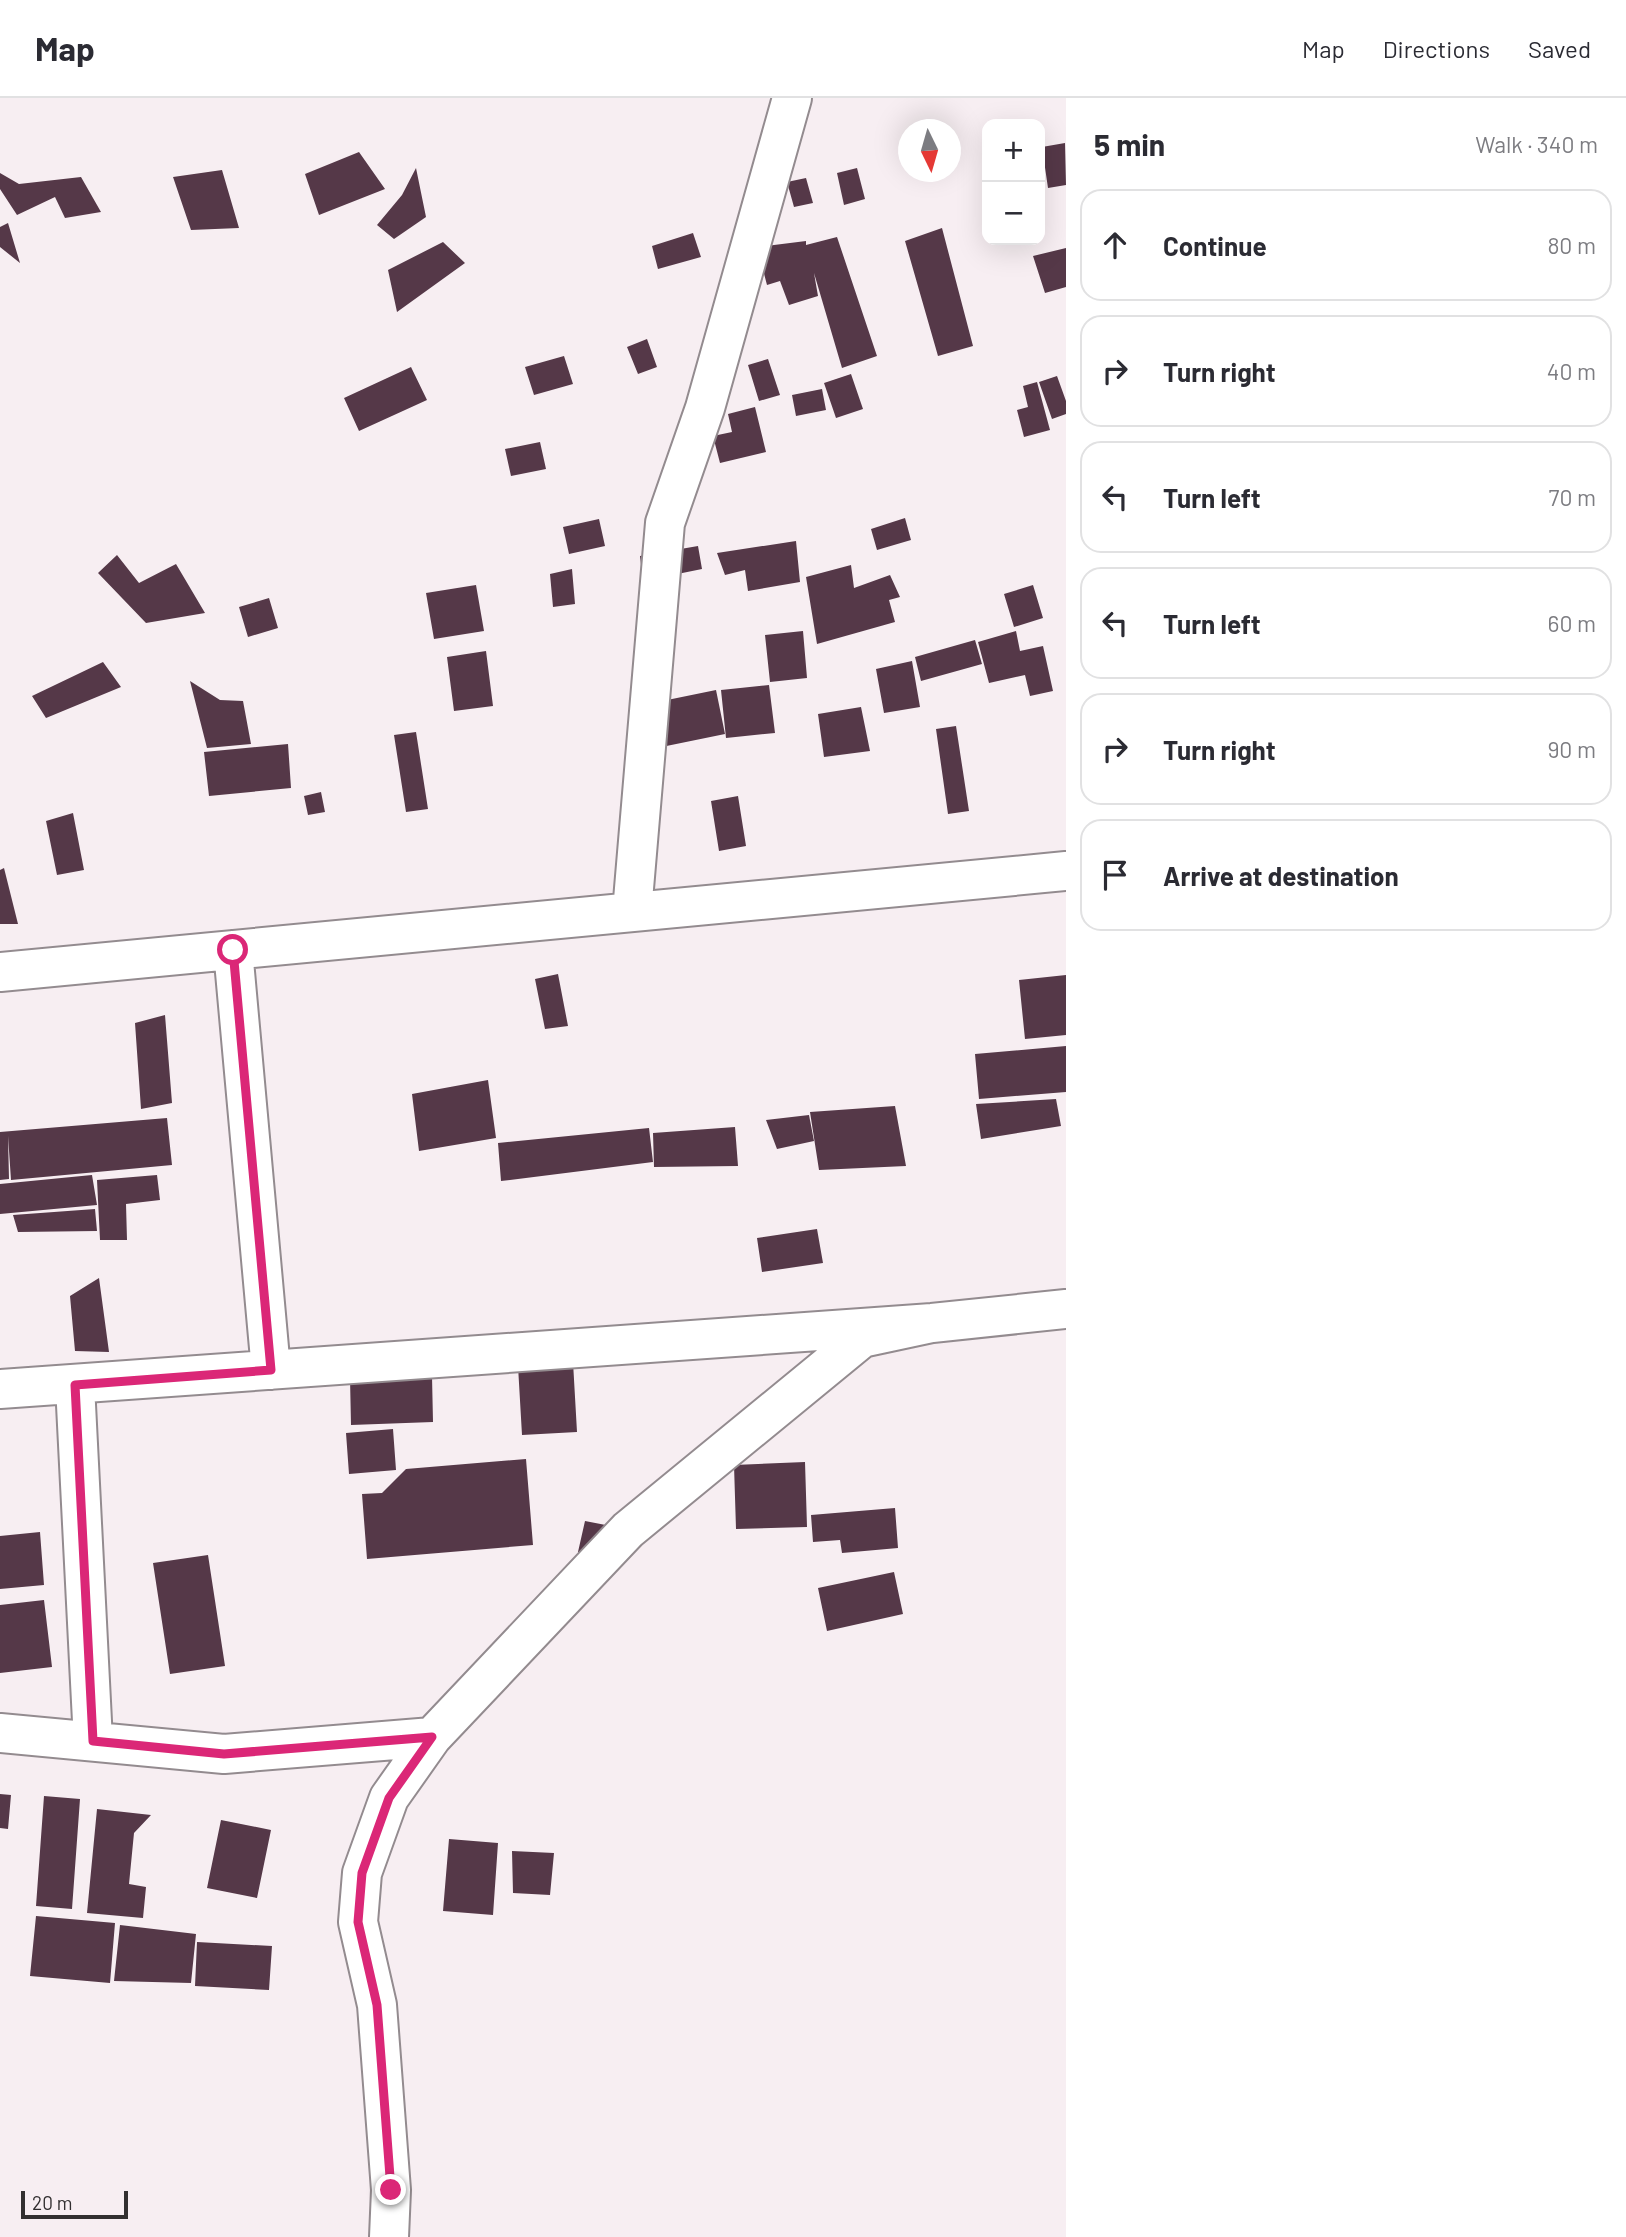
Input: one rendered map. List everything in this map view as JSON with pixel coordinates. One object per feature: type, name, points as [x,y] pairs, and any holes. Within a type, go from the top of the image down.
[{"type":"street","points":[[632,912],[665,523],[705,408],[792,98]]},
{"type":"street","points":[[0,972],[1066,871]]},
{"type":"street","points":[[233,950],[271,1370]]},
{"type":"street","points":[[0,1389],[932,1323],[1066,1309]]},
{"type":"street","points":[[389,2237],[391,2190],[377,2005],[358,1922],[362,1873],[389,1798],[432,1737],[628,1530],[862,1338],[932,1323]]},
{"type":"street","points":[[75,1385],[93,1741]]},
{"type":"street","points":[[0,1733],[224,1754],[432,1737]]},
{"type":"building","points":[[1065,143],[1066,185],[1048,188],[1045,146]]},
{"type":"building","points":[[359,152],[385,189],[319,215],[305,174]]},
{"type":"building","points":[[416,168],[426,217],[394,239],[377,225],[402,195]]},
{"type":"building","points":[[857,168],[865,199],[844,205],[837,173]]},
{"type":"building","points":[[222,170],[239,228],[191,230],[173,177]]},
{"type":"building","points":[[0,173],[19,184],[81,177],[101,212],[65,218],[55,197],[17,215],[0,189]]},
{"type":"building","points":[[806,178],[813,203],[794,207],[787,182]]},
{"type":"building","points":[[8,223],[20,263],[0,247],[0,227]]},
{"type":"building","points":[[942,228],[973,346],[938,356],[905,241]]},
{"type":"building","points":[[693,233],[701,257],[658,269],[652,246]]},
{"type":"building","points":[[837,237],[877,356],[842,368],[814,273],[818,296],[789,305],[780,281],[767,285],[757,247],[806,241],[806,245]]},
{"type":"building","points":[[443,242],[465,263],[397,312],[388,270]]},
{"type":"building","points":[[1066,248],[1066,287],[1045,293],[1033,256]]},
{"type":"building","points":[[647,339],[657,367],[638,374],[627,347]]},
{"type":"building","points":[[564,356],[573,384],[534,395],[525,367]]},
{"type":"building","points":[[768,359],[780,395],[759,401],[748,365]]},
{"type":"building","points":[[411,367],[427,400],[359,431],[344,398]]},
{"type":"building","points":[[851,374],[863,409],[836,418],[824,383]]},
{"type":"building","points":[[1057,376],[1066,401],[1066,414],[1052,419],[1039,382]]},
{"type":"building","points":[[1037,382],[1050,430],[1024,437],[1017,410],[1028,407],[1023,386]]},
{"type":"building","points":[[822,389],[826,410],[796,416],[792,395]]},
{"type":"building","points":[[755,407],[766,452],[720,463],[713,436],[732,432],[728,414]]},
{"type":"building","points":[[540,442],[546,469],[511,476],[505,449]]},
{"type":"building","points":[[905,518],[911,540],[877,550],[871,529]]},
{"type":"building","points":[[599,519],[605,546],[569,554],[563,527]]},
{"type":"building","points":[[796,541],[800,582],[748,591],[745,570],[725,575],[717,553]]},
{"type":"building","points":[[698,546],[702,569],[643,581],[640,556]]},
{"type":"building","points":[[117,555],[139,583],[176,564],[205,613],[146,623],[98,573]]},
{"type":"building","points":[[851,565],[854,588],[890,575],[900,597],[889,600],[895,622],[817,644],[806,577]]},
{"type":"building","points":[[572,569],[575,604],[553,607],[550,574]]},
{"type":"building","points":[[476,585],[484,631],[434,639],[426,593]]},
{"type":"building","points":[[1033,585],[1043,618],[1014,627],[1004,594]]},
{"type":"building","points":[[269,598],[278,628],[248,637],[239,607]]},
{"type":"building","points":[[803,631],[807,678],[770,682],[765,635]]},
{"type":"building","points":[[1016,631],[1020,651],[1043,646],[1053,691],[1030,696],[1025,675],[989,683],[978,642]]},
{"type":"building","points":[[975,640],[982,664],[921,681],[915,657]]},
{"type":"building","points":[[486,651],[493,706],[454,711],[447,657]]},
{"type":"building","points":[[912,661],[920,707],[884,713],[876,669]]},
{"type":"building","points":[[103,662],[121,687],[46,718],[32,696]]},
{"type":"building","points":[[190,681],[220,700],[243,701],[251,744],[207,748]]},
{"type":"building","points":[[769,685],[775,733],[726,738],[721,690]]},
{"type":"building","points":[[716,690],[725,734],[642,751],[633,707]]},
{"type":"building","points":[[861,707],[870,751],[824,757],[818,714]]},
{"type":"building","points":[[956,726],[969,811],[948,814],[936,729]]},
{"type":"building","points":[[416,732],[428,809],[406,812],[394,735]]},
{"type":"building","points":[[288,744],[291,788],[209,796],[204,752]]},
{"type":"building","points":[[321,792],[325,812],[308,815],[304,796]]},
{"type":"building","points":[[738,796],[746,846],[719,851],[711,801]]},
{"type":"building","points":[[73,813],[84,870],[57,875],[46,821]]},
{"type":"building","points":[[4,868],[18,924],[0,924],[0,870]]},
{"type":"building","points":[[558,974],[568,1026],[545,1029],[535,979]]},
{"type":"building","points":[[1066,975],[1066,1035],[1025,1039],[1019,980]]},
{"type":"building","points":[[165,1015],[172,1103],[141,1109],[135,1023]]},
{"type":"building","points":[[1066,1046],[1066,1092],[979,1099],[975,1054]]},
{"type":"building","points":[[488,1080],[496,1138],[419,1151],[412,1094]]},
{"type":"building","points":[[1056,1099],[1061,1126],[981,1139],[976,1104]]},
{"type":"building","points":[[895,1106],[906,1166],[819,1170],[810,1112]]},
{"type":"building","points":[[809,1115],[814,1141],[777,1149],[766,1120]]},
{"type":"building","points":[[167,1118],[172,1165],[11,1180],[8,1136],[9,1179],[0,1180],[0,1132]]},
{"type":"building","points":[[735,1127],[738,1166],[654,1167],[653,1133]]},
{"type":"building","points":[[649,1128],[653,1162],[501,1181],[498,1143]]},
{"type":"building","points":[[92,1175],[97,1205],[0,1214],[0,1184]]},
{"type":"building","points":[[157,1175],[160,1200],[126,1204],[127,1240],[100,1240],[97,1180]]},
{"type":"building","points":[[95,1209],[97,1231],[18,1232],[13,1215]]},
{"type":"building","points":[[817,1229],[823,1263],[762,1272],[757,1238]]},
{"type":"building","points":[[99,1278],[109,1352],[75,1351],[70,1296]]},
{"type":"building","points":[[573,1362],[577,1432],[522,1435],[518,1366]]},
{"type":"building","points":[[432,1376],[433,1422],[351,1425],[350,1378]]},
{"type":"building","points":[[393,1429],[396,1470],[349,1474],[346,1433]]},
{"type":"building","points":[[526,1459],[533,1545],[367,1559],[362,1494],[382,1493],[406,1469]]},
{"type":"building","points":[[805,1462],[807,1527],[736,1529],[734,1465]]},
{"type":"building","points":[[895,1508],[898,1548],[842,1553],[840,1540],[813,1542],[811,1515]]},
{"type":"building","points":[[585,1521],[616,1527],[593,1555],[578,1552]]},
{"type":"building","points":[[40,1532],[44,1585],[0,1589],[0,1536]]},
{"type":"building","points":[[208,1555],[225,1666],[170,1674],[153,1563]]},
{"type":"building","points":[[894,1572],[903,1614],[827,1631],[818,1588]]},
{"type":"building","points":[[44,1600],[52,1667],[0,1673],[0,1605]]},
{"type":"building","points":[[0,1794],[11,1795],[8,1829],[0,1828]]},
{"type":"building","points":[[44,1796],[80,1799],[72,1909],[36,1906]]},
{"type":"building","points":[[97,1809],[151,1815],[134,1833],[129,1884],[146,1887],[143,1918],[87,1913]]},
{"type":"building","points":[[221,1820],[271,1830],[257,1898],[207,1888]]},
{"type":"building","points":[[449,1839],[498,1843],[493,1915],[443,1911]]},
{"type":"building","points":[[512,1851],[554,1853],[550,1895],[513,1893]]},
{"type":"building","points":[[36,1916],[115,1923],[110,1983],[30,1976]]},
{"type":"building","points":[[120,1925],[196,1934],[191,1983],[114,1981]]},
{"type":"building","points":[[197,1942],[272,1946],[269,1990],[195,1986]]},
{"type":"route","points":[[233,950],[271,1370],[75,1385],[93,1741],[224,1754],[432,1737],[389,1798],[362,1873],[358,1922],[377,2005],[391,2190]]}]
